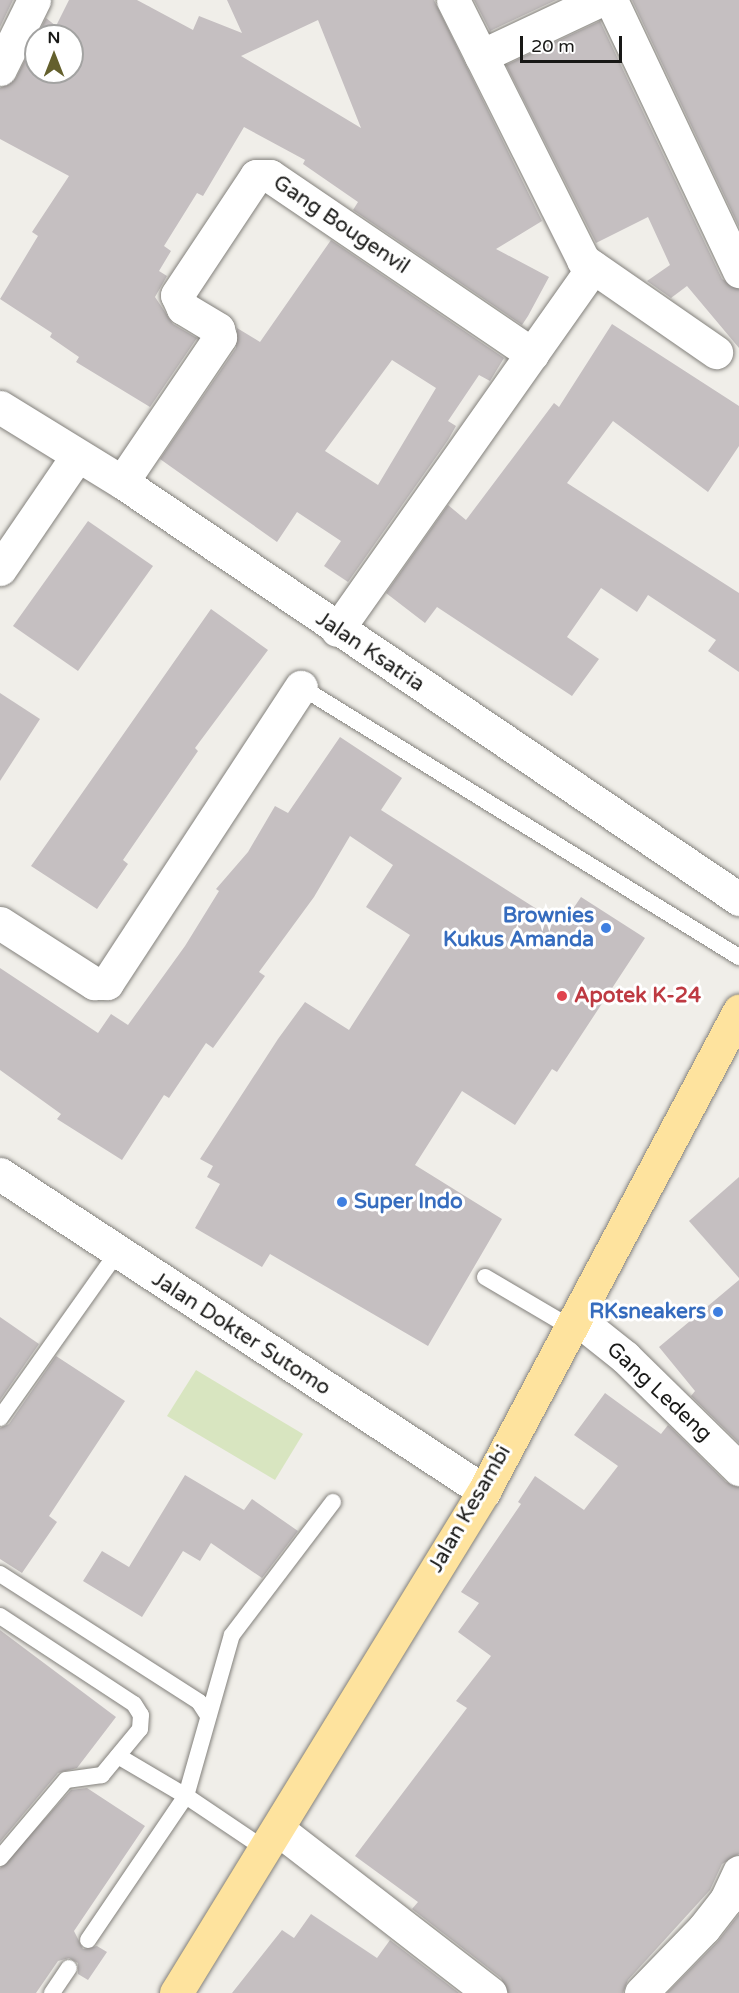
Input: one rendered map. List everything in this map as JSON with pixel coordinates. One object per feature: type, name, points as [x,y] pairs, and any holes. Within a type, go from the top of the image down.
[{"type":"main road","name":"Jalan Kesambi","points":[[176,1993],[272,1840],[484,1491],[739,1011]]},
{"type":"street","points":[[0,69],[34,0]]},
{"type":"street","points":[[453,0],[584,260],[716,351]]},
{"type":"street","points":[[481,56],[600,0]]},
{"type":"street","points":[[611,0],[732,236],[739,271]]},
{"type":"street","name":"Gang Bougenvil","points":[[122,483],[220,337],[218,329],[183,308],[177,295],[256,176],[270,176],[532,354]]},
{"type":"street","points":[[338,630],[593,267]]},
{"type":"street","name":"Jalan Ksatria","points":[[0,407],[122,483],[739,899]]},
{"type":"street","points":[[0,569],[77,456]]},
{"type":"street","points":[[0,923],[94,983],[107,983],[301,687]]},
{"type":"street","name":"Jalan Dokter Sutomo","points":[[0,1174],[484,1491]]},
{"type":"street","name":"Gang Ledeng","points":[[573,1323],[625,1357],[739,1469]]},
{"type":"street","points":[[272,1840],[490,1993]]},
{"type":"street","points":[[641,1993],[704,1928],[726,1900],[739,1872]]},
{"type":"lane","points":[[301,687],[739,957]]},
{"type":"lane","points":[[0,1418],[117,1252]]},
{"type":"lane","points":[[485,1277],[573,1323]]},
{"type":"lane","points":[[88,1940],[186,1796],[232,1635],[333,1502]]},
{"type":"lane","points":[[0,1574],[199,1702],[208,1716]]},
{"type":"lane","points":[[0,1616],[138,1708],[140,1729],[118,1756],[95,1778],[66,1780],[0,1858]]},
{"type":"lane","points":[[118,1756],[186,1796],[272,1840]]},
{"type":"lane","points":[[52,1993],[69,1968]]},
{"type":"green space","points":[[196,1370],[303,1434],[275,1480],[167,1416]]},
{"type":"building","points":[[0,0],[13,0],[0,27]]},
{"type":"building","points":[[69,0],[137,0],[193,30],[199,16],[242,33],[227,0],[434,0],[542,221],[496,249],[549,277],[522,325],[353,210],[358,202],[303,164],[305,160],[244,127],[203,196],[197,193],[164,246],[171,251],[159,271],[167,276],[155,297],[173,324],[197,338],[150,407],[76,362],[79,357],[50,337],[52,333],[0,299],[38,236],[32,232],[69,176],[0,139],[0,88],[16,78],[24,62],[24,84],[84,84],[84,24],[57,24]],"holes":[[[318,20],[361,128],[241,56]]]},
{"type":"building","points":[[474,0],[556,0],[490,31]]},
{"type":"building","points":[[632,0],[739,0],[739,227]]},
{"type":"building","points":[[46,18],[54,24],[43,24]]},
{"type":"building","points":[[600,21],[722,279],[739,289],[739,348],[687,286],[671,298],[647,281],[670,265],[648,217],[596,243],[506,65]]},
{"type":"building","points":[[331,240],[504,358],[490,381],[479,375],[448,421],[456,426],[448,440],[348,582],[324,566],[341,541],[297,512],[277,542],[160,459],[236,348],[237,328],[260,342]],"holes":[[[392,360],[436,388],[378,485],[325,451]]]},
{"type":"building","points":[[612,324],[739,406],[739,446],[708,492],[613,421],[567,483],[739,593],[739,672],[708,651],[716,640],[648,595],[637,612],[601,588],[567,637],[599,659],[572,696],[437,607],[425,623],[386,593],[448,505],[466,520],[554,403],[559,407]]},
{"type":"building","points":[[88,521],[153,566],[78,671],[13,626]]},
{"type":"building","points":[[211,609],[268,650],[195,748],[198,751],[123,860],[128,864],[97,909],[31,866]]},
{"type":"building","points":[[0,693],[40,719],[0,781]]},
{"type":"building","points":[[340,737],[402,778],[381,810],[562,925],[581,897],[645,938],[557,1072],[552,1069],[515,1125],[462,1091],[415,1165],[502,1219],[428,1346],[270,1254],[262,1267],[195,1228],[220,1184],[207,1177],[213,1166],[200,1159],[278,1039],[305,1002],[349,1030],[410,935],[366,907],[393,865],[350,836],[314,897],[259,972],[265,976],[213,1048],[206,1043],[169,1098],[164,1095],[122,1160],[57,1119],[61,1114],[0,1070],[0,968],[98,1033],[111,1014],[128,1025],[185,946],[219,891],[216,889],[248,852],[275,806],[288,813]]},
{"type":"building","points":[[739,1177],[739,1278],[689,1221]]},
{"type":"building","points":[[739,1280],[739,1443],[691,1396],[695,1391],[659,1347]]},
{"type":"building","points":[[0,1317],[39,1344],[0,1400]]},
{"type":"building","points":[[56,1356],[125,1401],[49,1516],[57,1522],[22,1573],[0,1559],[0,1428],[9,1424]]},
{"type":"building","points":[[605,1393],[661,1434],[668,1425],[726,1482],[739,1487],[739,1854],[722,1864],[710,1890],[628,1980],[623,1993],[508,1993],[501,1978],[412,1909],[418,1902],[355,1856],[467,1708],[456,1701],[491,1656],[458,1632],[479,1603],[461,1592],[521,1504],[518,1502],[535,1476],[584,1510],[618,1466],[574,1435]]},
{"type":"building","points":[[185,1475],[244,1510],[252,1499],[298,1531],[262,1578],[211,1543],[200,1561],[183,1551],[142,1617],[83,1581],[102,1551],[129,1567]]},
{"type":"building","points":[[0,1630],[116,1717],[77,1768],[58,1773],[0,1842]]},
{"type":"building","points":[[87,1788],[145,1826],[74,1931],[83,1949],[97,1946],[107,1952],[88,1980],[78,1974],[78,1963],[69,1958],[58,1961],[36,1993],[0,1993],[0,1868],[71,1790]]},
{"type":"building","points":[[311,1914],[377,1958],[390,1940],[459,1993],[232,1993],[282,1930],[294,1938]]},
{"type":"building","points":[[739,1914],[739,1993],[667,1993],[718,1941]]},
{"type":"place","name":"Brownies Kukus Amanda","points":[[606,928]]},
{"type":"place","name":"Apotek K-24","points":[[562,996]]},
{"type":"place","name":"Super Indo","points":[[342,1202]]},
{"type":"place","name":"RKsneakers","points":[[718,1312]]}]
